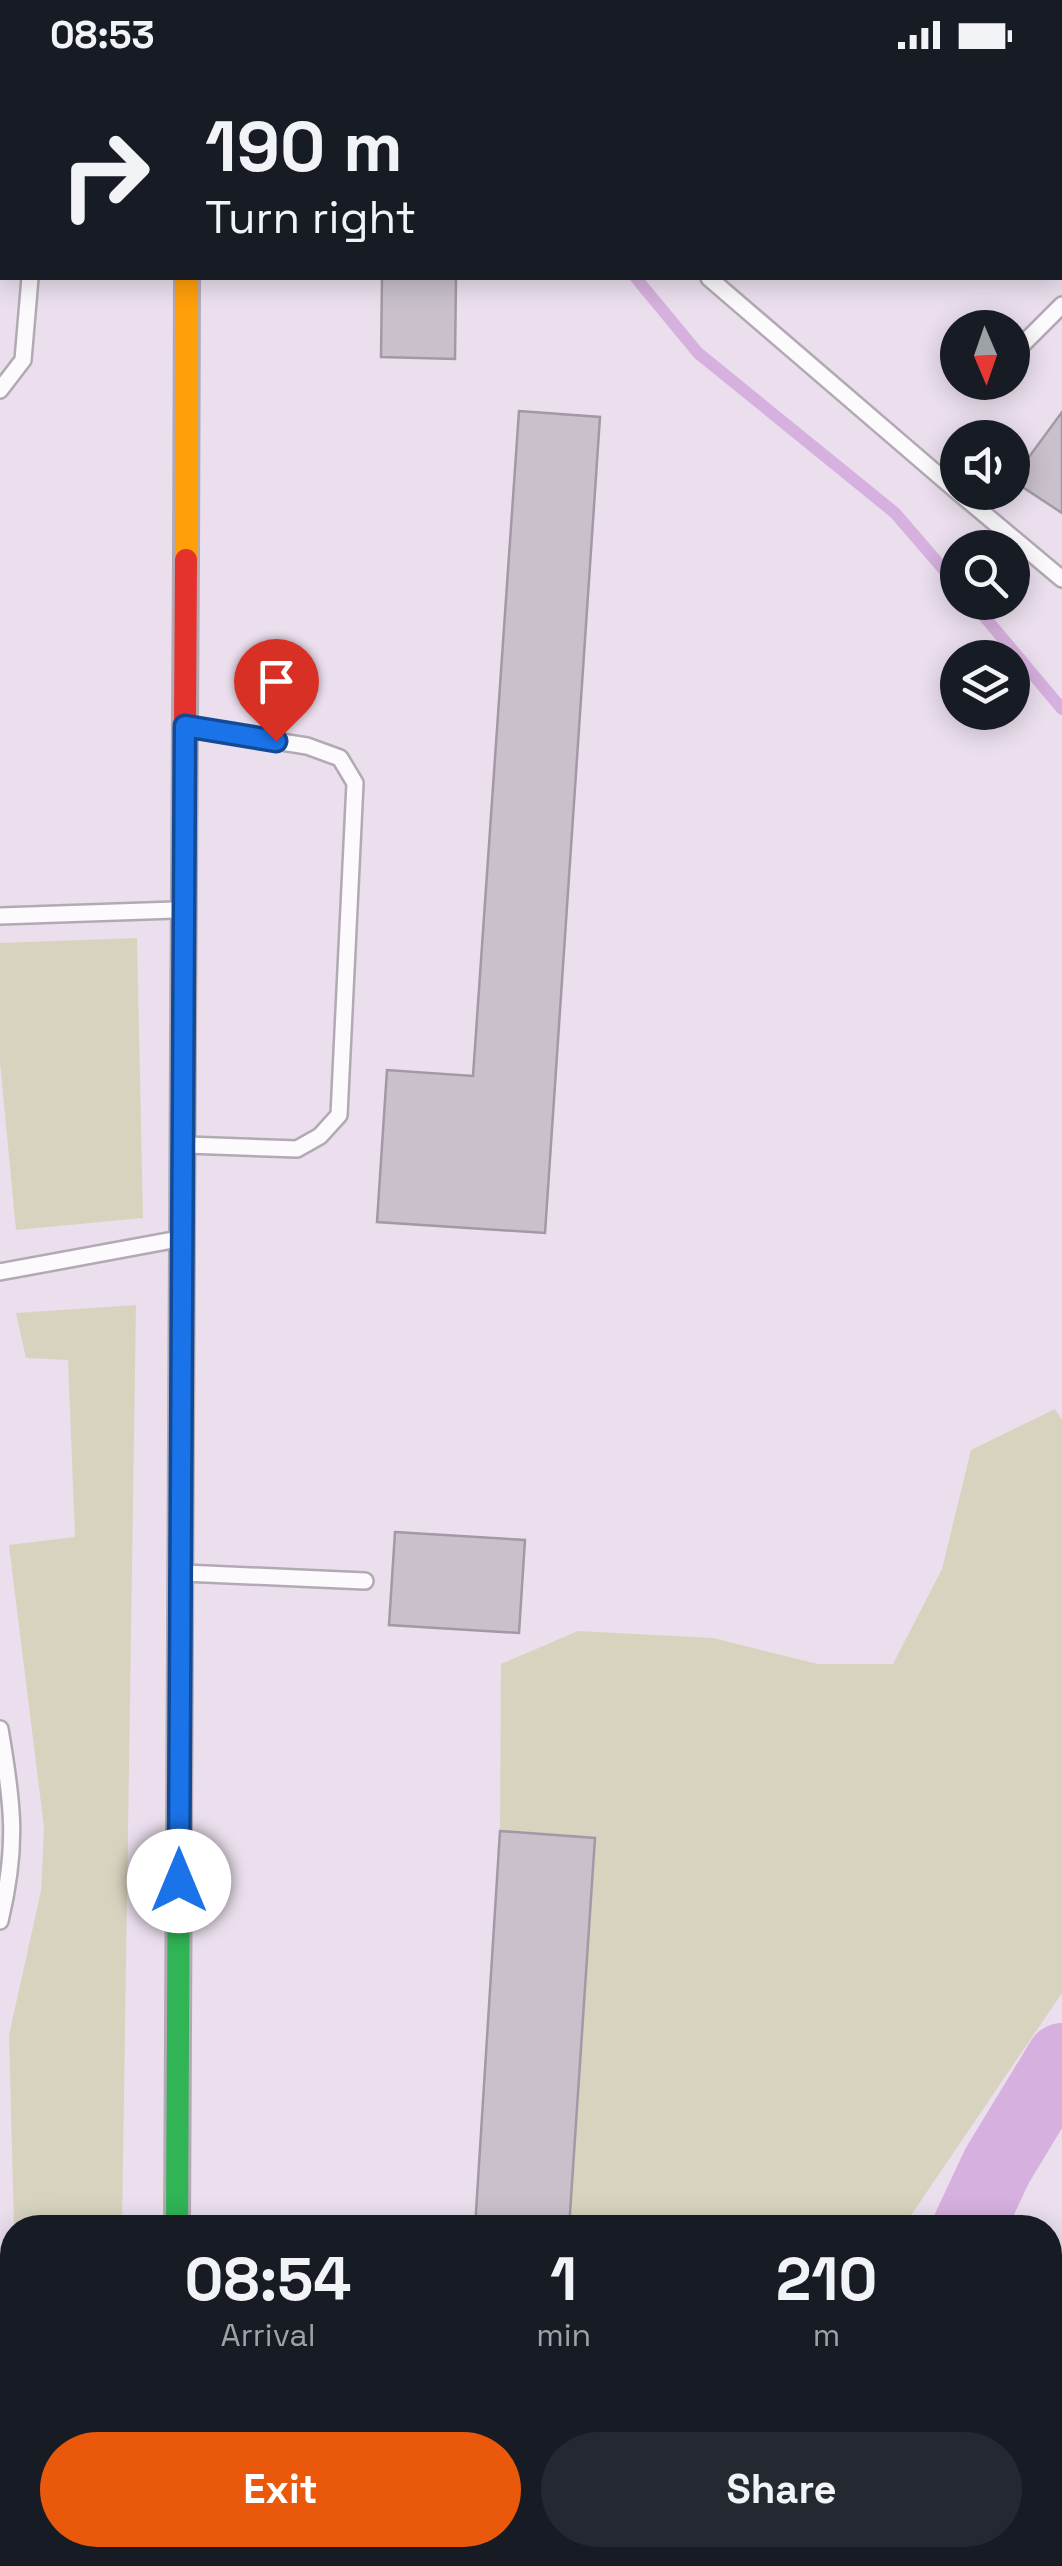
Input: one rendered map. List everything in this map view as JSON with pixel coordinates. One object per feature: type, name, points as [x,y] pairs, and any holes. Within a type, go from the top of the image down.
[{"type":"main road","points":[[177,2215],[187,280]]},
{"type":"lane","points":[[0,390],[23,360],[30,280]]},
{"type":"lane","points":[[711,280],[940,477]]},
{"type":"lane","points":[[1030,337],[1062,306]]},
{"type":"lane","points":[[980,510],[1062,579]]},
{"type":"lane","points":[[183,1144],[297,1149],[320,1136],[339,1116],[355,782],[340,758],[307,746],[185,726]]},
{"type":"lane","points":[[0,916],[184,910]]},
{"type":"lane","points":[[0,1272],[182,1239]]},
{"type":"lane","points":[[180,1573],[365,1581]]},
{"type":"lane","points":[[0,1730],[15,1822],[10,1878],[0,1921]]},
{"type":"shaded area","points":[[137,938],[143,1218],[16,1230],[0,1062],[0,943]]},
{"type":"shaded area","points":[[136,1305],[122,2215],[14,2215],[9,2035],[41,1891],[44,1828],[9,1545],[75,1537],[68,1360],[26,1358],[16,1313]]},
{"type":"shaded area","points":[[1055,1409],[1062,1420],[1062,1993],[911,2215],[567,2215],[500,1831],[501,1664],[578,1631],[713,1638],[818,1664],[893,1664],[942,1569],[971,1450]]},
{"type":"building","points":[[382,280],[456,280],[455,359],[381,357]]},
{"type":"building","points":[[519,411],[600,417],[545,1233],[377,1222],[387,1070],[473,1076]]},
{"type":"building","points":[[1062,412],[1062,513],[1030,492],[1030,456]]},
{"type":"building","points":[[395,1532],[525,1540],[519,1633],[389,1625]]},
{"type":"building","points":[[500,1831],[595,1838],[570,2215],[476,2215]]},
{"type":"waterway","points":[[638,280],[698,353],[895,513],[940,565]]},
{"type":"waterway","points":[[987,620],[1062,709]]},
{"type":"waterway","points":[[974,2215],[997,2166],[1062,2059]]},
{"type":"traffic: fast","points":[[177,2215],[183,1044]]},
{"type":"traffic: slow","points":[[186,560],[187,280]]},
{"type":"traffic: jam","points":[[183,1044],[186,560]]},
{"type":"route","points":[[179,1881],[185,726],[276,741]]}]
